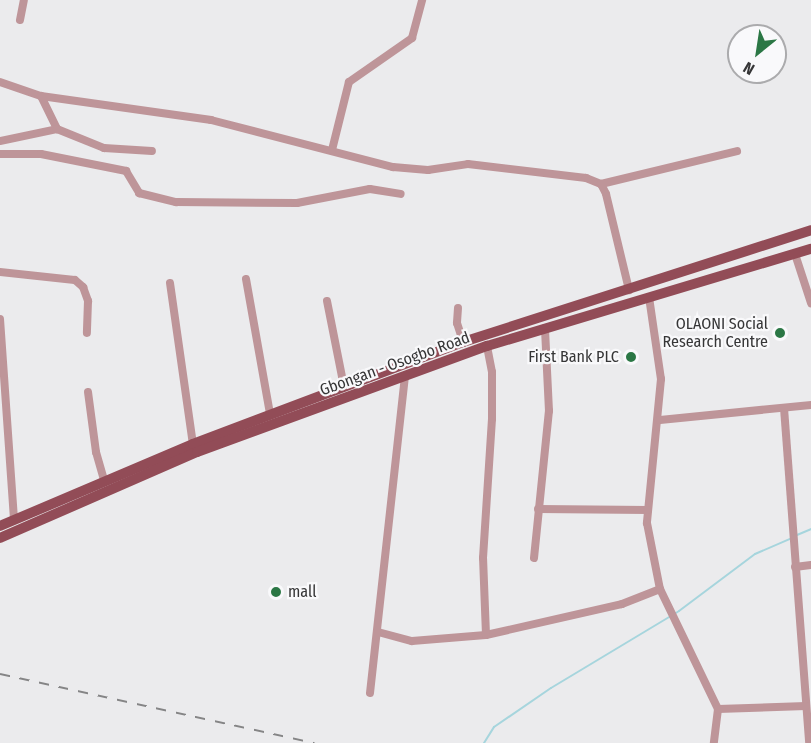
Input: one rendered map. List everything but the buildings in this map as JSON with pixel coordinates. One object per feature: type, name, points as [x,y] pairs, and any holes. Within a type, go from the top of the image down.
[{"type":"main road","name":"Gbongan - Osogbo Road","points":[[0,538],[197,452],[487,346],[511,333],[628,290],[811,230]]},
{"type":"main road","name":"Gbongan - Osogbo Road","points":[[0,526],[193,444],[463,342],[545,328],[811,249]]},
{"type":"street","points":[[20,20],[24,0]]},
{"type":"street","points":[[332,150],[349,82],[412,38],[422,0]]},
{"type":"street","points":[[0,82],[41,96],[211,120],[393,167],[428,170],[468,164],[565,173],[601,184],[737,151]]},
{"type":"street","points":[[41,96],[57,129]]},
{"type":"street","points":[[0,141],[57,129],[104,148],[152,151]]},
{"type":"street","points":[[0,154],[41,154],[126,171],[139,193],[176,202],[297,203],[370,189],[401,194]]},
{"type":"street","points":[[601,184],[613,215],[628,290]]},
{"type":"street","points":[[795,254],[811,303]]},
{"type":"street","points":[[0,272],[75,280],[83,287],[88,301],[87,333]]},
{"type":"street","points":[[246,279],[257,325],[254,340],[270,414]]},
{"type":"street","points":[[170,283],[193,444]]},
{"type":"street","points":[[649,297],[661,379],[660,420],[648,510],[660,589],[718,710],[714,743]]},
{"type":"street","points":[[327,301],[344,387]]},
{"type":"street","points":[[458,308],[457,323],[463,342]]},
{"type":"street","points":[[0,319],[14,520]]},
{"type":"street","points":[[534,558],[549,411],[545,328]]},
{"type":"street","points":[[486,635],[483,558],[490,477],[492,384],[487,346]]},
{"type":"street","points":[[370,693],[405,376]]},
{"type":"street","points":[[88,392],[96,452],[104,480]]},
{"type":"street","points":[[660,420],[811,405]]},
{"type":"street","points":[[784,408],[795,567],[807,646],[806,706],[810,742]]},
{"type":"street","points":[[538,509],[648,510]]},
{"type":"street","points":[[795,567],[811,565]]},
{"type":"street","points":[[378,632],[412,641],[486,635],[622,604],[660,589]]},
{"type":"street","points":[[718,710],[806,706]]},
{"type":"waterway","points":[[797,535],[811,529]]},
{"type":"waterway","points":[[484,743],[494,727],[551,688],[679,611],[755,554],[792,538]]},
{"type":"railway","points":[[0,674],[315,743]]},
{"type":"place","name":"OLAONI Social Research Centre","points":[[780,333]]},
{"type":"place","name":"First Bank PLC","points":[[631,357]]},
{"type":"place","name":"mall","points":[[276,592]]}]
